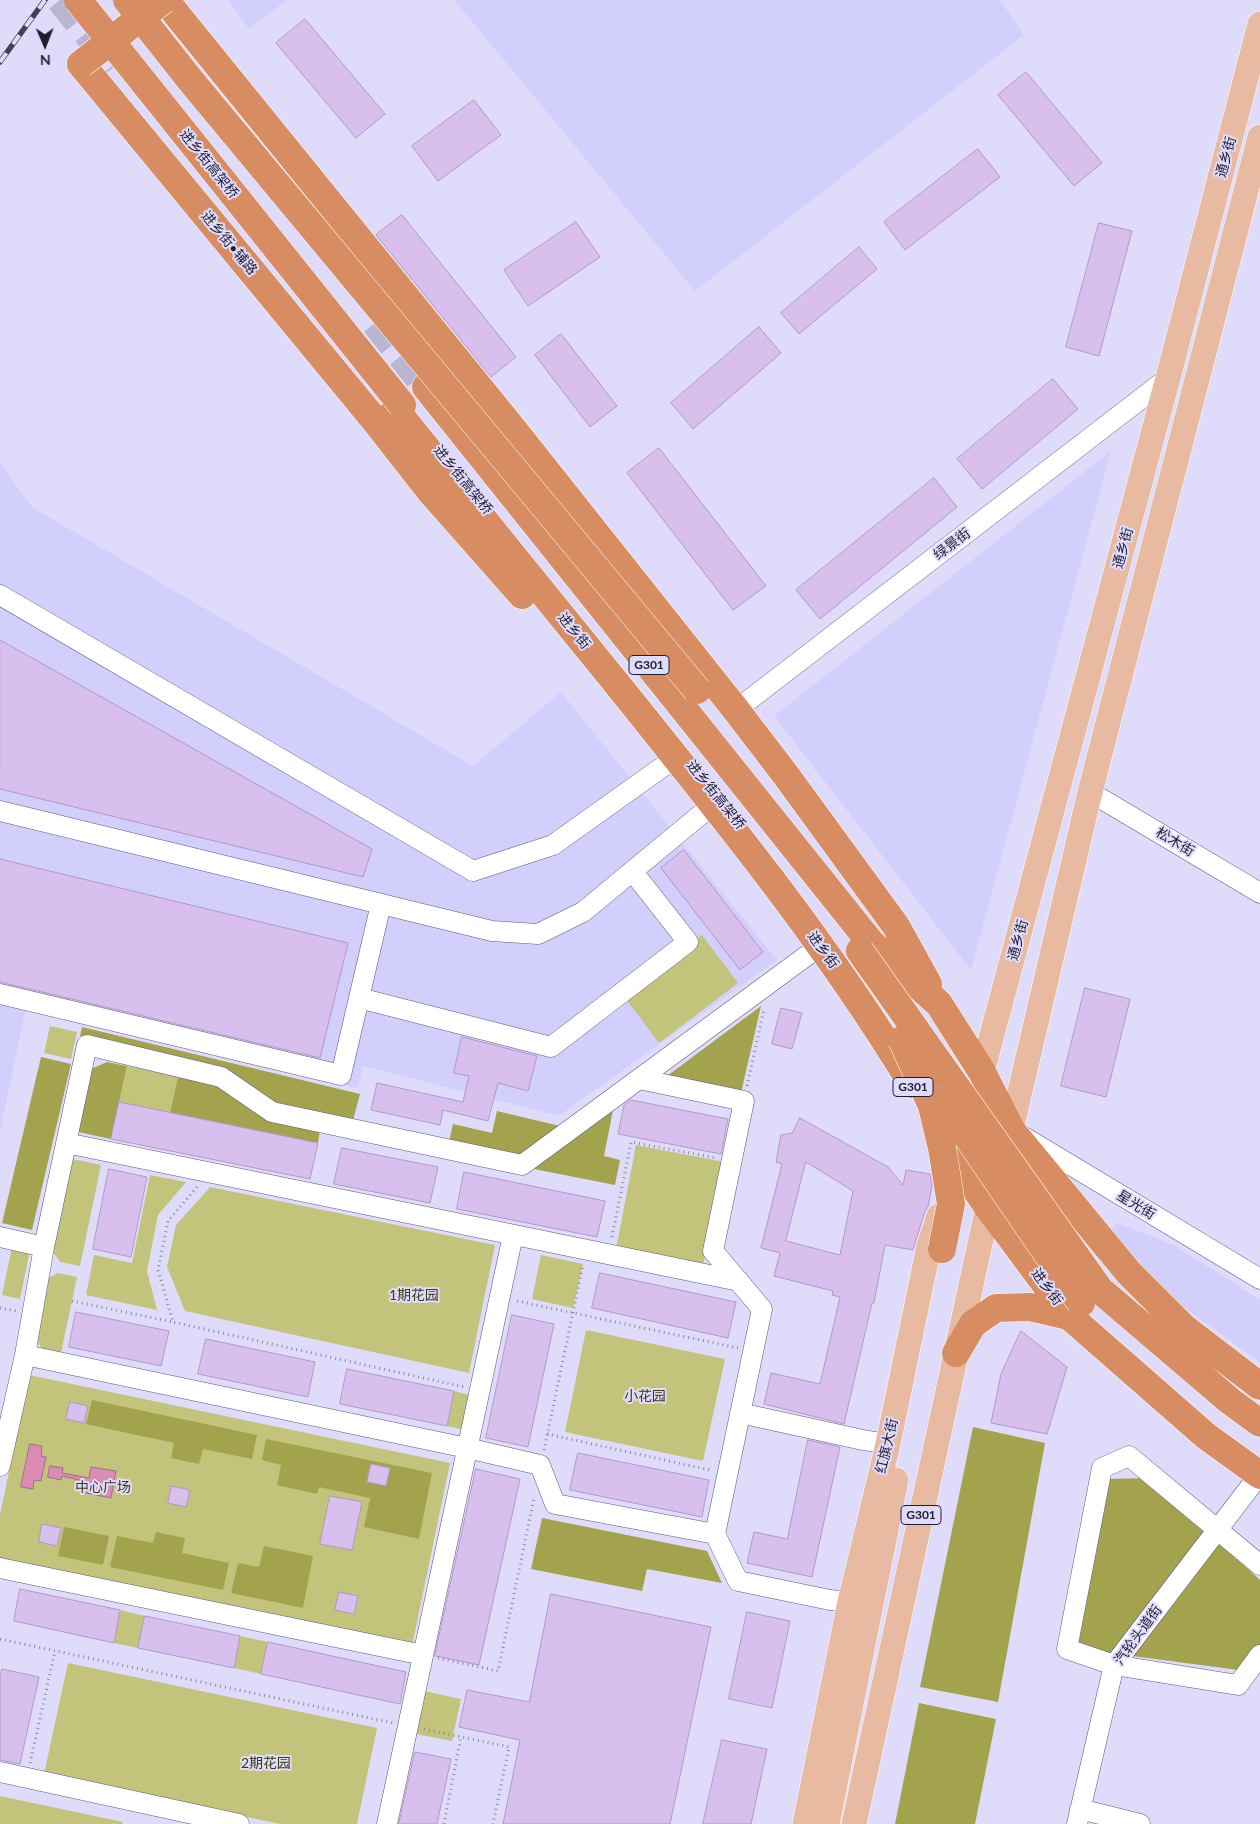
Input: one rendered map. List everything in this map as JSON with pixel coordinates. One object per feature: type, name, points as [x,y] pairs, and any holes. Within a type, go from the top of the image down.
[{"type":"highway","name":"进乡街高架桥","points":[[78,0],[854,955]]},
{"type":"highway","name":"进乡街高架桥","points":[[102,0],[854,955]]},
{"type":"highway","points":[[127,0],[191,81],[697,690],[789,804],[878,902]]},
{"type":"highway","points":[[164,0],[513,429],[786,774],[896,926],[939,1004]]},
{"type":"highway","name":"进乡街•辅路","points":[[164,0],[81,64],[386,416]]},
{"type":"highway","name":"G301","points":[[426,386],[871,942],[939,1004],[982,1072],[1011,1130],[988,1207]]},
{"type":"highway","name":"进乡街","points":[[386,416],[440,484],[724,816],[836,968],[890,1035],[1081,1303],[1215,1420],[1260,1453]]},
{"type":"highway","points":[[480,453],[513,429]]},
{"type":"highway","points":[[440,484],[705,811],[826,978],[890,1035],[932,1106],[942,1148],[951,1204],[942,1249]]},
{"type":"highway","name":"进乡街","points":[[854,955],[890,1035],[958,1163],[988,1207],[1070,1316],[1206,1436],[1260,1475]]},
{"type":"highway","points":[[854,955],[1100,1290],[1230,1401],[1260,1424]]},
{"type":"highway","name":"红旗大街","points":[[958,1163],[982,1072]]},
{"type":"highway","points":[[1011,1130],[1129,1273],[1184,1328],[1260,1386]]},
{"type":"highway","points":[[956,1353],[973,1324],[996,1308],[1030,1307],[1070,1316]]},
{"type":"main road","name":"通乡街","points":[[982,1072],[1168,378],[1260,24]]},
{"type":"main road","name":"通乡街","points":[[1011,1130],[1090,792],[1257,163],[1260,137]]},
{"type":"main road","points":[[1228,146],[1257,163]]},
{"type":"main road","name":"红旗大街","points":[[805,1824],[850,1602],[888,1444],[929,1246],[958,1163]]},
{"type":"main road","name":"G301","points":[[854,1824],[988,1207]]},
{"type":"main road","points":[[827,1824],[942,1249]]},
{"type":"street","name":"绿景街","points":[[736,710],[1168,378]]},
{"type":"street","points":[[0,595],[472,871],[553,844],[668,764]]},
{"type":"street","name":"松木街","points":[[1090,792],[1260,892]]},
{"type":"street","points":[[0,811],[492,931],[538,934],[583,912],[705,811]]},
{"type":"street","points":[[359,998],[551,1047],[688,942],[633,872]]},
{"type":"street","points":[[0,994],[341,1075],[382,904]]},
{"type":"street","points":[[0,1466],[25,1354],[44,1247],[87,1045],[221,1077],[272,1112],[522,1165],[809,954]]},
{"type":"street","points":[[639,1079],[744,1101],[713,1251],[762,1308],[742,1352],[740,1413],[715,1534],[738,1581],[830,1600],[850,1602]]},
{"type":"street","name":"星光街","points":[[1011,1130],[1260,1279]]},
{"type":"street","points":[[66,1144],[739,1282]]},
{"type":"street","points":[[387,1824],[513,1235]]},
{"type":"street","points":[[0,1237],[44,1247]]},
{"type":"street","points":[[25,1354],[540,1465],[555,1504],[715,1534]]},
{"type":"street","points":[[740,1413],[888,1444]]},
{"type":"street","points":[[1260,1565],[1129,1456],[1102,1468],[1067,1649],[1114,1666],[1238,1686],[1260,1655]]},
{"type":"street","name":"汽轮头道街","points":[[1078,1816],[1114,1666],[1260,1475]]},
{"type":"street","points":[[0,1568],[423,1655]]},
{"type":"street","points":[[0,1772],[239,1824]]},
{"type":"street","points":[[1078,1816],[1140,1824]]},
{"type":"path","points":[[744,1101],[770,983]]},
{"type":"path","points":[[608,1255],[631,1142],[732,1160]]},
{"type":"path","points":[[173,1322],[158,1270],[168,1221],[210,1173]]},
{"type":"path","points":[[423,1655],[498,1671],[586,1250]]},
{"type":"path","points":[[499,1298],[742,1352]]},
{"type":"path","points":[[72,1301],[480,1390]]},
{"type":"path","points":[[547,1434],[710,1470],[712,1460]]},
{"type":"path","points":[[0,1639],[509,1747],[493,1824]]},
{"type":"path","points":[[27,1778],[55,1651]]},
{"type":"path","points":[[444,1824],[461,1738]]},
{"type":"shaded area","points":[[228,0],[287,0],[249,29]]},
{"type":"shaded area","points":[[454,0],[1000,0],[1024,35],[695,291]]},
{"type":"shaded area","points":[[1111,451],[971,970],[774,716]]},
{"type":"shaded area","points":[[0,463],[32,507],[473,766],[561,692],[777,960],[559,1116],[363,1066],[358,1088],[26,1007],[0,1132]]},
{"type":"shaded area","points":[[761,1006],[741,1093],[667,1076]]},
{"type":"shaded area","points":[[82,1027],[360,1094],[353,1120],[273,1102],[222,1068],[80,1036]]},
{"type":"shaded area","points":[[41,1057],[71,1064],[32,1230],[2,1223]]},
{"type":"shaded area","points":[[107,1062],[127,1066],[111,1139],[78,1132],[91,1069]]},
{"type":"shaded area","points":[[178,1076],[221,1084],[320,1130],[318,1143],[170,1113]]},
{"type":"shaded area","points":[[613,1110],[604,1156],[620,1160],[615,1185],[534,1169]]},
{"type":"shaded area","points":[[497,1111],[560,1126],[518,1157],[449,1141],[453,1124],[492,1133]]},
{"type":"shaded area","points":[[1117,1223],[1174,1245],[1260,1300],[1260,1362],[1158,1289],[1108,1232]]},
{"type":"shaded area","points":[[92,1400],[257,1435],[252,1459],[203,1449],[199,1464],[171,1458],[174,1443],[86,1424]]},
{"type":"shaded area","points":[[973,1427],[1045,1443],[998,1702],[920,1687]]},
{"type":"shaded area","points":[[266,1439],[432,1473],[419,1539],[364,1527],[370,1498],[319,1487],[317,1494],[277,1485],[281,1465],[262,1460]]},
{"type":"shaded area","points":[[30,1444],[42,1446],[41,1456],[46,1457],[41,1481],[34,1480],[33,1489],[21,1487]]},
{"type":"shaded area","points":[[50,1466],[63,1468],[62,1473],[89,1478],[91,1467],[116,1471],[111,1498],[86,1493],[88,1482],[62,1476],[61,1480],[48,1477]]},
{"type":"shaded area","points":[[1149,1478],[1260,1580],[1260,1651],[1246,1671],[1072,1648],[1106,1479]]},
{"type":"shaded area","points":[[542,1518],[707,1551],[722,1583],[647,1569],[642,1591],[531,1569]]},
{"type":"shaded area","points":[[64,1527],[109,1536],[103,1565],[58,1556]]},
{"type":"shaded area","points":[[156,1532],[185,1538],[182,1553],[229,1563],[223,1590],[110,1567],[117,1536],[153,1543]]},
{"type":"shaded area","points":[[264,1546],[313,1556],[303,1608],[231,1593],[238,1563],[259,1567]]},
{"type":"shaded area","points":[[919,1703],[996,1719],[975,1824],[895,1824]]},
{"type":"green space","points":[[702,935],[738,983],[659,1043],[623,995]]},
{"type":"green space","points":[[50,1026],[77,1032],[71,1059],[44,1053]]},
{"type":"green space","points":[[127,1066],[178,1076],[170,1113],[119,1103]]},
{"type":"green space","points":[[636,1145],[724,1162],[703,1266],[616,1249]]},
{"type":"green space","points":[[73,1159],[101,1165],[80,1266],[60,1262],[53,1252]]},
{"type":"green space","points":[[150,1175],[186,1182],[158,1215],[147,1271],[157,1310],[86,1295],[94,1255],[132,1263]]},
{"type":"green space","name":"1期花园","points":[[210,1187],[495,1245],[469,1373],[185,1311],[167,1267],[176,1225]]},
{"type":"green space","points":[[12,1247],[30,1250],[20,1299],[2,1295]]},
{"type":"green space","points":[[541,1255],[583,1264],[573,1308],[532,1299]]},
{"type":"green space","points":[[58,1273],[77,1277],[61,1353],[42,1349],[35,1337],[48,1278]]},
{"type":"green space","name":"小花园","points":[[586,1330],[725,1359],[703,1461],[565,1432]]},
{"type":"green space","name":"中心广场","points":[[29,1375],[450,1463],[412,1646],[0,1563],[0,1515]]},
{"type":"green space","points":[[454,1391],[473,1396],[465,1430],[447,1426]]},
{"type":"green space","points":[[120,1610],[145,1616],[138,1648],[114,1643]]},
{"type":"green space","points":[[240,1636],[268,1642],[261,1674],[234,1668]]},
{"type":"green space","name":"2期花园","points":[[68,1663],[377,1728],[357,1824],[280,1824],[44,1774]]},
{"type":"green space","points":[[424,1691],[461,1699],[452,1741],[416,1734]]},
{"type":"green space","points":[[0,1796],[123,1822],[122,1824],[0,1824]]},
{"type":"building","points":[[305,19],[385,114],[356,138],[276,43]]},
{"type":"building","points":[[1026,72],[1102,163],[1074,186],[998,95]]},
{"type":"building","points":[[474,100],[501,135],[438,181],[412,146]]},
{"type":"building","points":[[978,149],[1000,177],[905,250],[884,222]]},
{"type":"building","points":[[402,215],[516,357],[491,377],[376,235]]},
{"type":"building","points":[[576,222],[600,257],[528,306],[504,270]]},
{"type":"building","points":[[1099,223],[1132,231],[1099,356],[1066,347]]},
{"type":"building","points":[[859,247],[877,269],[799,334],[781,313]]},
{"type":"building","points":[[759,327],[781,353],[693,429],[671,403]]},
{"type":"building","points":[[561,334],[617,406],[590,427],[535,355]]},
{"type":"building","points":[[1053,379],[1078,409],[982,489],[957,459]]},
{"type":"building","points":[[659,448],[766,586],[733,610],[627,473]]},
{"type":"building","points":[[934,478],[957,507],[820,619],[796,590]]},
{"type":"building","points":[[0,640],[372,849],[363,877],[0,789]]},
{"type":"building","points":[[684,850],[763,952],[740,970],[661,868]]},
{"type":"building","points":[[0,859],[348,943],[320,1058],[0,982]]},
{"type":"building","points":[[1085,988],[1130,999],[1106,1097],[1061,1086]]},
{"type":"building","points":[[781,1008],[802,1013],[792,1049],[772,1044]]},
{"type":"building","points":[[462,1037],[537,1056],[528,1091],[498,1083],[488,1121],[443,1110],[440,1125],[371,1110],[377,1083],[463,1102],[469,1076],[454,1073]]},
{"type":"building","points":[[631,1100],[728,1119],[721,1154],[618,1134],[624,1105]]},
{"type":"building","points":[[119,1102],[318,1143],[310,1179],[111,1139]]},
{"type":"building","points":[[800,1118],[888,1167],[903,1185],[906,1170],[930,1174],[932,1186],[928,1207],[925,1211],[913,1250],[885,1245],[874,1303],[872,1303],[844,1424],[764,1404],[771,1373],[820,1384],[840,1297],[832,1295],[833,1291],[774,1276],[780,1253],[761,1248],[782,1164],[776,1162],[781,1135],[792,1133]],"holes":[[[806,1162],[853,1191],[840,1255],[786,1241]]]},
{"type":"building","points":[[342,1148],[438,1167],[430,1203],[334,1184]]},
{"type":"building","points":[[109,1169],[147,1177],[131,1257],[93,1249]]},
{"type":"building","points":[[464,1172],[605,1201],[597,1237],[457,1209]]},
{"type":"building","points":[[600,1273],[736,1302],[728,1338],[592,1308]]},
{"type":"building","points":[[76,1312],[169,1331],[161,1366],[69,1347]]},
{"type":"building","points":[[512,1315],[554,1324],[528,1447],[486,1438]]},
{"type":"building","points":[[1021,1331],[1067,1367],[1047,1434],[991,1423],[1001,1374]]},
{"type":"building","points":[[206,1339],[315,1362],[308,1397],[198,1374]]},
{"type":"building","points":[[347,1369],[454,1391],[447,1426],[340,1404]]},
{"type":"building","points":[[70,1402],[88,1406],[84,1423],[66,1419]]},
{"type":"building","points":[[808,1440],[840,1447],[812,1577],[747,1563],[754,1532],[787,1539]]},
{"type":"building","points":[[578,1453],[709,1480],[702,1517],[570,1490]]},
{"type":"building","points":[[371,1464],[390,1468],[386,1486],[367,1482]]},
{"type":"building","points":[[476,1469],[520,1479],[479,1665],[435,1656]]},
{"type":"building","points":[[172,1486],[190,1490],[186,1507],[168,1503]]},
{"type":"building","points":[[330,1496],[362,1502],[352,1550],[320,1544]]},
{"type":"building","points":[[42,1524],[61,1528],[57,1546],[39,1542]]},
{"type":"building","points":[[20,1589],[120,1610],[114,1643],[14,1621]]},
{"type":"building","points":[[339,1592],[358,1596],[354,1614],[335,1610]]},
{"type":"building","points":[[551,1594],[711,1627],[670,1824],[503,1824],[520,1740],[459,1727],[467,1690],[529,1702]]},
{"type":"building","points":[[747,1612],[790,1621],[772,1708],[729,1699]]},
{"type":"building","points":[[145,1616],[240,1636],[234,1668],[138,1648]]},
{"type":"building","points":[[268,1642],[406,1672],[400,1704],[261,1674]]},
{"type":"building","points":[[2,1669],[39,1677],[20,1764],[0,1760],[0,1678]]},
{"type":"building","points":[[722,1740],[767,1749],[751,1824],[703,1824]]},
{"type":"building","points":[[415,1752],[451,1759],[437,1824],[399,1824]]},
{"type":"tunnel","points":[[60,0],[114,67]]},
{"type":"tunnel","points":[[375,323],[426,387]]},
{"type":"railway","points":[[0,62],[45,0]]}]
